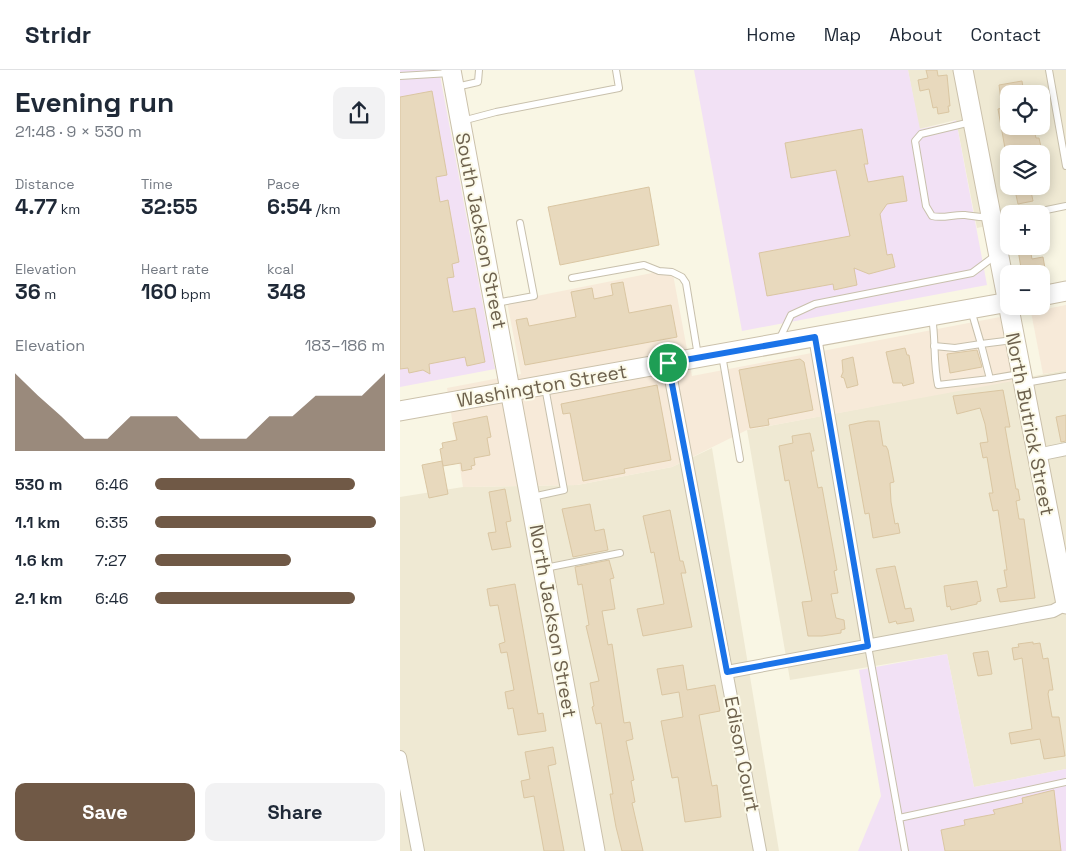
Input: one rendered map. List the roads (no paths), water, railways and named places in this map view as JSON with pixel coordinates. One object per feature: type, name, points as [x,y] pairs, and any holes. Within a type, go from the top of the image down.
[{"type":"street","name":"North Butrick Street","points":[[963,70],[973,122],[997,218],[997,254],[1000,267]]},
{"type":"street","name":"South Jackson Street","points":[[452,77],[512,391]]},
{"type":"street","points":[[1050,294],[1066,291]]},
{"type":"street","name":"Washington Street","points":[[400,411],[1000,303]]},
{"type":"street","name":"North Butrick Street","points":[[1010,315],[1066,604]]},
{"type":"street","points":[[815,337],[868,646]]},
{"type":"street","name":"Edison Court","points":[[668,363],[760,851]]},
{"type":"street","name":"North Jackson Street","points":[[512,391],[595,851]]},
{"type":"street","points":[[1037,455],[1066,449]]},
{"type":"street","points":[[727,672],[1054,611],[1066,604]]},
{"type":"street","points":[[400,757],[418,851]]},
{"type":"lane","points":[[400,76],[421,72],[478,82],[478,70]]},
{"type":"lane","points":[[461,121],[496,112],[619,88],[616,70]]},
{"type":"lane","points":[[1049,70],[1066,166]]},
{"type":"lane","points":[[973,122],[921,134],[915,141],[926,206],[932,216],[937,218],[964,215],[997,218]]},
{"type":"lane","points":[[1050,209],[1066,206]]},
{"type":"lane","points":[[495,304],[534,296],[520,223]]},
{"type":"lane","points":[[777,344],[790,315],[815,304],[972,273],[997,254]]},
{"type":"lane","points":[[572,278],[644,265],[658,271],[672,272],[682,277],[686,283],[699,358]]},
{"type":"lane","points":[[970,309],[990,378]]},
{"type":"lane","points":[[932,316],[933,354],[938,385],[990,378],[1022,379],[1066,376]]},
{"type":"lane","points":[[934,346],[955,348],[1014,340]]},
{"type":"lane","points":[[722,353],[740,459]]},
{"type":"lane","points":[[531,497],[564,490],[544,385]]},
{"type":"lane","points":[[544,568],[620,553]]},
{"type":"lane","points":[[868,646],[905,851]]},
{"type":"lane","points":[[899,818],[1066,782]]}]
